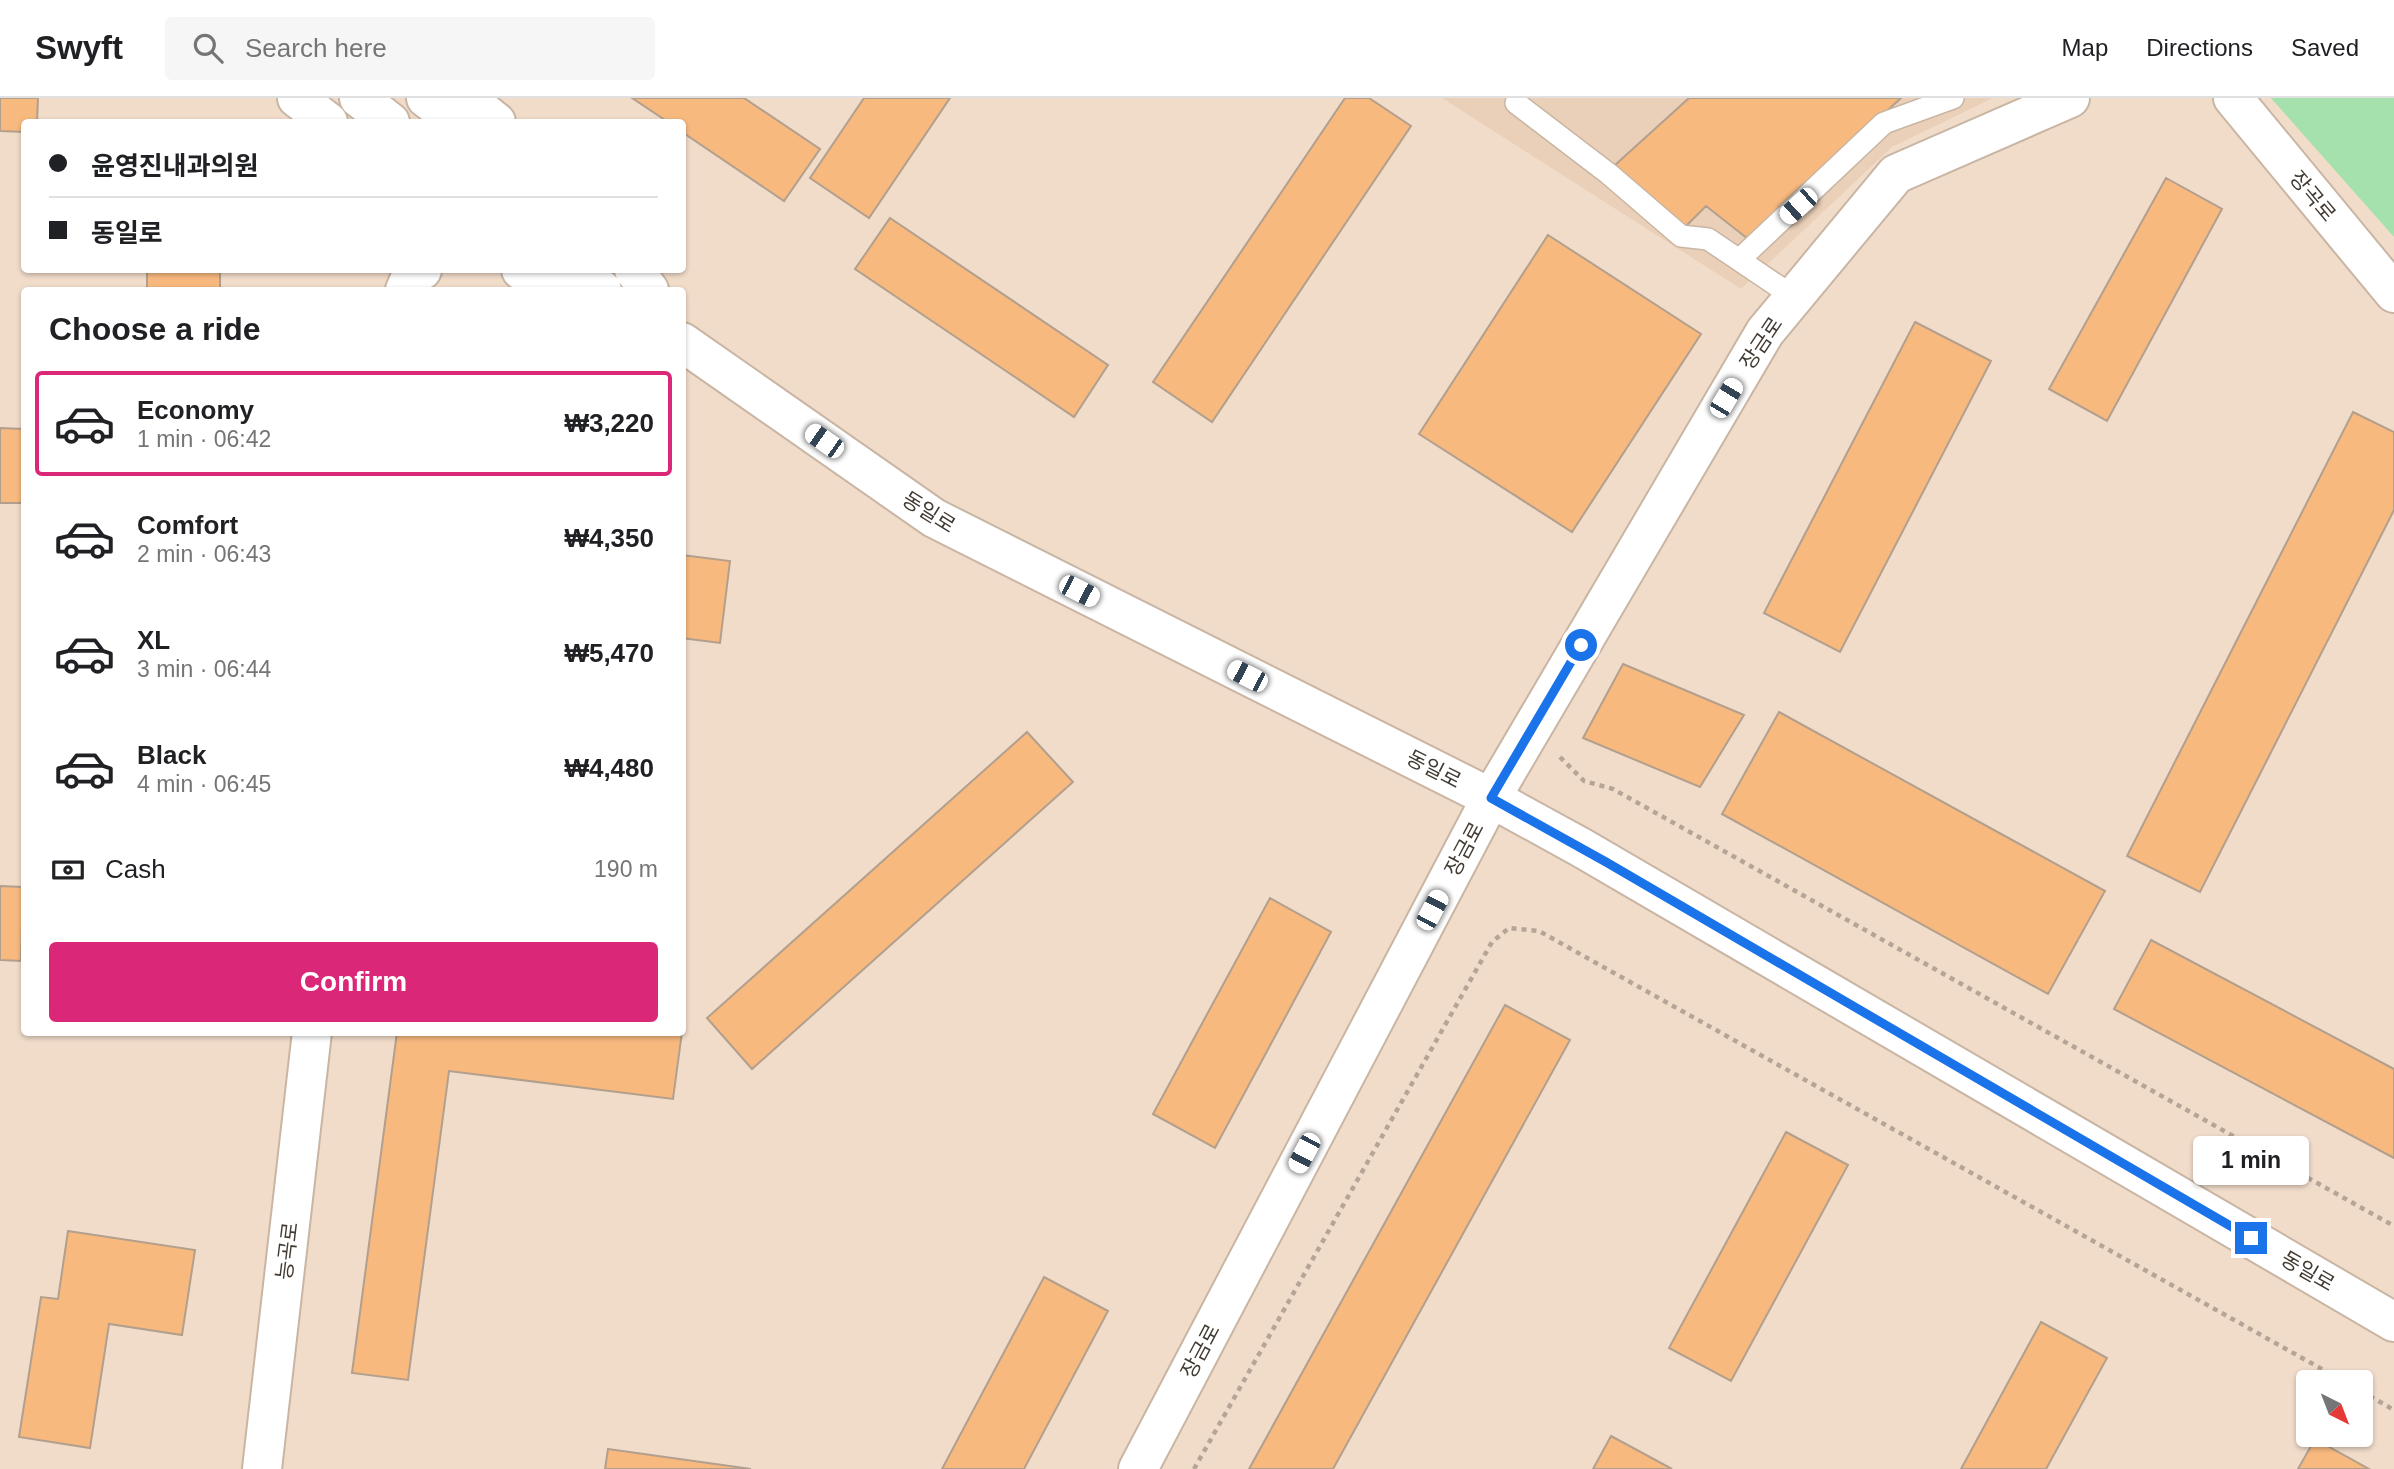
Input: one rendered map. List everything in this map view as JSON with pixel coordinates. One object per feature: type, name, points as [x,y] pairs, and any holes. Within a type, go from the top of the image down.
[{"type":"street","points":[[297,98],[324,119]]},
{"type":"street","points":[[359,98],[386,119]]},
{"type":"street","points":[[426,98],[453,119]]},
{"type":"street","points":[[466,98],[492,119]]},
{"type":"street","name":"장금로","points":[[1138,1469],[1491,798],[1758,343],[1896,174],[2070,98]]},
{"type":"street","name":"장곡로","points":[[2233,98],[2394,293]]},
{"type":"street","points":[[406,287],[411,276],[416,273]]},
{"type":"street","points":[[526,273],[546,287]]},
{"type":"street","points":[[578,273],[599,287]]},
{"type":"street","name":"동일로","points":[[686,339],[934,518],[1491,798],[1594,855],[2394,1322]]},
{"type":"street","name":"능곡로","points":[[262,1469],[312,1036]]},
{"type":"lane","points":[[1739,260],[1884,123],[1953,98]]},
{"type":"lane","points":[[1516,103],[1609,174],[1681,236],[1708,239],[1794,297]]},
{"type":"path","points":[[1561,744],[1559,757],[1584,780],[1613,789],[2394,1226]]},
{"type":"path","points":[[1194,1469],[1492,942],[1508,928],[1539,931],[2324,1370]]},
{"type":"path","points":[[2373,1398],[2394,1410]]},
{"type":"shaded area","points":[[1442,98],[1993,98],[1892,147],[1741,289]]},
{"type":"green space","points":[[2271,98],[2394,98],[2394,237]]},
{"type":"building","points":[[0,98],[38,98],[37,119],[21,119],[21,132],[0,131]]},
{"type":"building","points":[[632,98],[744,98],[820,149],[784,201],[686,135],[686,119],[664,119]]},
{"type":"building","points":[[864,98],[950,98],[869,218],[810,178]]},
{"type":"building","points":[[1345,98],[1369,98],[1411,126],[1212,422],[1153,382]]},
{"type":"building","points":[[1689,98],[1901,98],[1748,239],[1706,206],[1680,232],[1615,165]]},
{"type":"building","points":[[2166,178],[2222,209],[2107,421],[2049,389]]},
{"type":"building","points":[[890,218],[1108,365],[1074,417],[855,269]]},
{"type":"building","points":[[1548,235],[1701,334],[1572,532],[1419,434]]},
{"type":"building","points":[[147,273],[220,273],[220,287],[147,287]]},
{"type":"building","points":[[1915,322],[1991,361],[1840,652],[1764,613]]},
{"type":"building","points":[[2353,412],[2394,432],[2394,510],[2200,892],[2127,856]]},
{"type":"building","points":[[0,428],[21,429],[21,503],[0,503]]},
{"type":"building","points":[[686,556],[730,561],[720,643],[686,639]]},
{"type":"building","points":[[1623,664],[1744,715],[1700,787],[1583,738]]},
{"type":"building","points":[[1779,712],[2105,891],[2048,994],[1722,814]]},
{"type":"building","points":[[1027,732],[1073,782],[752,1069],[707,1018]]},
{"type":"building","points":[[0,886],[21,887],[21,961],[0,960]]},
{"type":"building","points":[[1270,898],[1331,932],[1215,1148],[1153,1114]]},
{"type":"building","points":[[2151,940],[2394,1069],[2394,1158],[2114,1009]]},
{"type":"building","points":[[1505,1005],[1570,1040],[1333,1469],[1249,1469]]},
{"type":"building","points":[[396,1036],[681,1036],[673,1099],[449,1071],[408,1380],[352,1373]]},
{"type":"building","points":[[1786,1132],[1848,1165],[1731,1381],[1669,1348]]},
{"type":"building","points":[[68,1231],[195,1250],[182,1335],[109,1324],[90,1448],[19,1437],[41,1297],[58,1299]]},
{"type":"building","points":[[1044,1277],[1108,1311],[1024,1469],[942,1469]]},
{"type":"building","points":[[2041,1322],[2107,1358],[2046,1469],[1961,1469]]},
{"type":"building","points":[[1611,1436],[1672,1469],[1593,1469]]},
{"type":"building","points":[[2310,1447],[2329,1447],[2369,1469],[2298,1469]]},
{"type":"building","points":[[608,1449],[751,1469],[605,1469]]},
{"type":"route","points":[[1581,645],[1491,798],[1606,862],[2251,1238]]}]
